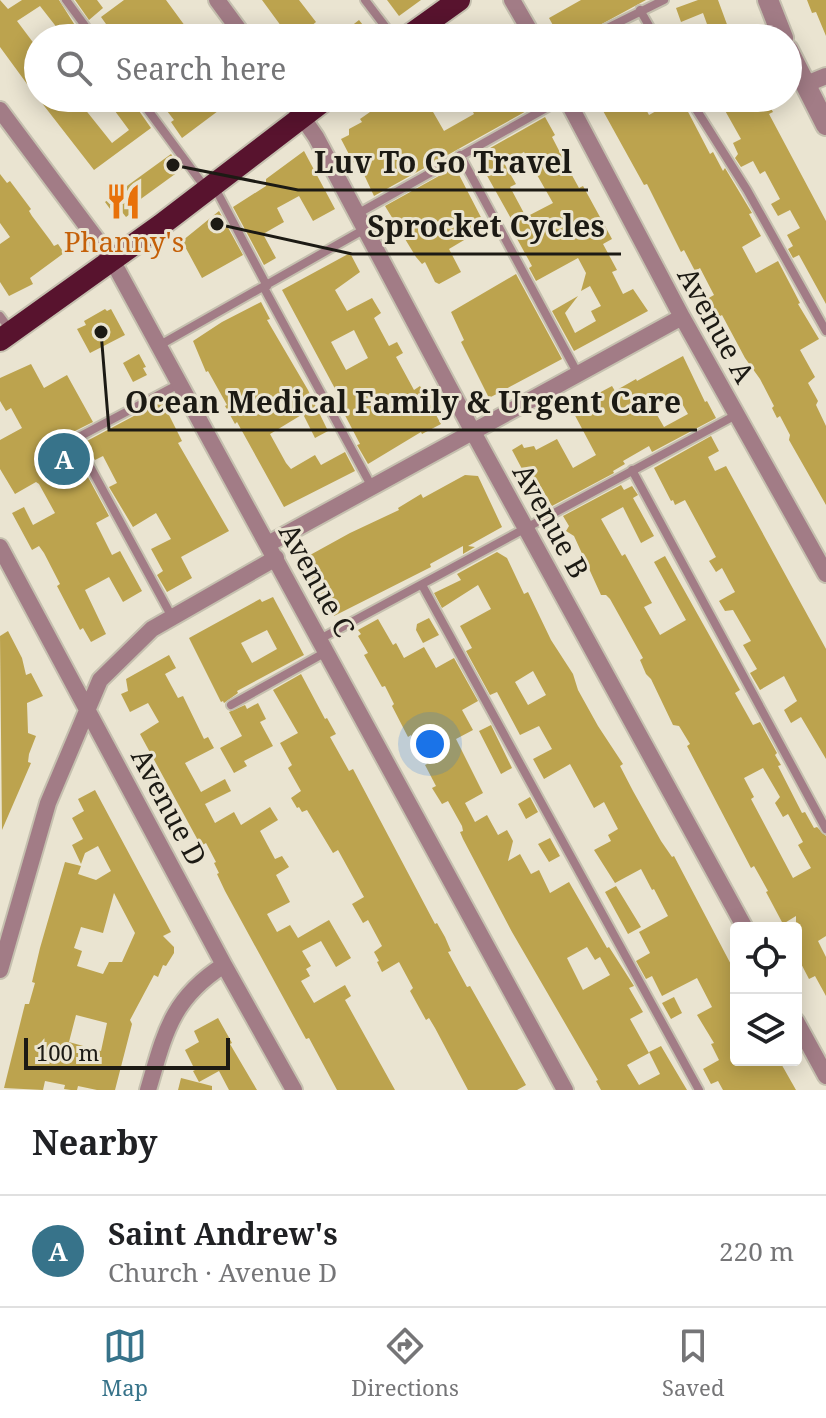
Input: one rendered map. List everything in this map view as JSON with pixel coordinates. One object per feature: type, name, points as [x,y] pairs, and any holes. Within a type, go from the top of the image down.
[{"type":"highway","points":[[426,24],[459,0]]},
{"type":"highway","points":[[4,329],[112,260],[309,112]]},
{"type":"street","points":[[217,0],[235,24]]},
{"type":"street","points":[[512,0],[526,24]]},
{"type":"street","points":[[768,0],[777,24]]},
{"type":"street","points":[[804,85],[826,76]]},
{"type":"street","points":[[802,81],[826,125]]},
{"type":"street","name":"Avenue C","points":[[0,110],[112,260],[565,1090]]},
{"type":"street","name":"Avenue B","points":[[299,112],[316,137],[473,432],[742,922]]},
{"type":"street","name":"Avenue A","points":[[572,112],[736,415],[819,543],[826,574]]},
{"type":"street","points":[[0,970],[48,803],[100,680],[116,662],[152,629],[372,487],[682,317]]},
{"type":"street","name":"Avenue D","points":[[0,548],[294,1090]]},
{"type":"street","points":[[148,1090],[163,1037],[179,1004],[205,977],[224,965]]},
{"type":"street","points":[[802,1032],[826,1076]]},
{"type":"lane","points":[[66,0],[84,24]]},
{"type":"lane","points":[[365,0],[383,24]]},
{"type":"lane","points":[[614,24],[664,0]]},
{"type":"lane","points":[[640,10],[648,24]]},
{"type":"lane","points":[[150,112],[210,188],[372,487]]},
{"type":"lane","points":[[160,345],[266,287],[460,155],[539,112]]},
{"type":"lane","points":[[698,112],[747,190],[826,331]]},
{"type":"lane","points":[[460,155],[578,375]]},
{"type":"lane","points":[[172,617],[75,439],[181,383]]},
{"type":"lane","points":[[231,705],[422,585],[736,415]]},
{"type":"lane","points":[[632,470],[826,829]]},
{"type":"lane","points":[[422,585],[699,1090]]},
{"type":"building","points":[[0,0],[8,9],[22,0],[59,0],[74,24],[54,24],[40,6],[17,21],[24,30],[24,80],[0,47]]},
{"type":"building","points":[[75,0],[97,0],[103,8],[89,20]]},
{"type":"building","points":[[124,0],[166,0],[184,24],[106,24],[101,17]]},
{"type":"building","points":[[262,0],[299,0],[316,22],[314,24],[280,24]]},
{"type":"building","points":[[387,0],[421,0],[399,16]]},
{"type":"building","points":[[581,0],[646,0],[602,24],[552,24],[549,18]]},
{"type":"building","points":[[698,0],[718,0],[727,24],[707,24],[703,13],[681,22],[676,8]]},
{"type":"building","points":[[807,0],[826,0],[826,36],[816,12],[812,13]]},
{"type":"building","points":[[49,112],[87,112],[112,143],[129,130],[116,112],[140,112],[151,128],[94,170]]},
{"type":"building","points":[[168,112],[217,112],[182,138],[171,122],[174,120]]},
{"type":"building","points":[[370,112],[433,112],[444,131],[473,112],[525,112],[374,196],[360,166],[353,162],[341,139],[349,135],[349,129],[362,122],[360,119]]},
{"type":"building","points":[[604,112],[647,112],[649,115],[654,112],[688,112],[710,154],[713,152],[723,171],[725,168],[752,213],[749,214],[761,236],[742,247],[756,273],[778,261],[819,339],[800,350],[815,377],[808,383],[826,426],[826,505],[789,440],[790,435],[780,416],[777,418],[760,379],[722,315],[715,319],[705,300],[714,295],[700,268],[695,271],[684,250],[681,252],[647,184],[644,185]]},
{"type":"building","points":[[726,112],[773,112],[769,114],[826,221],[826,304],[799,255],[793,258],[788,249],[793,246],[787,235],[800,228],[790,210],[778,216],[771,204],[780,199],[765,171],[760,174],[753,161],[741,167],[735,158],[738,154],[733,143],[741,139]]},
{"type":"building","points":[[545,117],[568,168],[579,188],[583,186],[612,239],[603,244],[617,270],[612,272],[623,294],[633,289],[648,311],[574,351],[552,311],[578,296],[565,313],[575,333],[596,321],[591,311],[601,306],[590,286],[581,291],[586,273],[578,258],[536,281],[529,268],[532,266],[510,226],[514,224],[476,156]],"holes":[[[524,152],[553,203],[526,217],[510,187],[516,184],[504,163]]]},
{"type":"building","points":[[304,151],[335,209],[313,221],[299,196],[277,208],[284,222],[263,234],[276,258],[264,265],[233,207],[266,186],[266,179]]},
{"type":"building","points":[[171,154],[182,169],[138,201],[141,206],[126,217],[122,212],[116,217],[105,202]]},
{"type":"building","points":[[455,167],[486,227],[449,249],[461,272],[439,284],[425,262],[422,264],[416,257],[385,206]]},
{"type":"building","points":[[0,174],[7,183],[10,181],[31,209],[32,216],[54,246],[58,244],[64,253],[30,278],[33,284],[9,296],[0,282],[0,244],[10,237],[0,223]]},
{"type":"building","points":[[219,211],[243,255],[202,278],[182,241]]},
{"type":"building","points":[[350,253],[360,272],[335,290],[347,311],[372,298],[381,313],[374,318],[389,346],[397,342],[403,353],[396,357],[414,390],[420,386],[441,424],[421,432],[368,464],[337,400],[340,398],[282,290]],"holes":[[[354,330],[368,358],[346,370],[331,342]]]},
{"type":"building","points":[[516,274],[562,359],[489,398],[461,342],[464,340],[451,312]]},
{"type":"building","points":[[261,302],[270,319],[267,320],[328,431],[315,438],[303,414],[270,434],[286,463],[291,469],[315,455],[321,465],[345,452],[355,471],[284,507],[206,372],[193,341]]},
{"type":"building","points":[[105,309],[111,309],[125,335],[90,353],[77,329],[86,325],[84,321]]},
{"type":"building","points":[[139,354],[147,375],[133,382],[123,363]]},
{"type":"building","points":[[683,356],[716,418],[652,452],[649,446],[623,461],[625,464],[614,473],[552,506],[538,482],[531,486],[512,450],[522,444],[524,448],[534,446],[536,450],[557,439],[573,468],[596,455],[571,408],[612,386],[615,391]],"holes":[[[677,395],[688,414],[664,427],[653,408]]]},
{"type":"building","points":[[31,364],[44,388],[67,375],[93,422],[71,433],[69,442],[109,516],[96,523],[112,555],[120,551],[142,591],[123,602],[109,577],[85,590],[106,634],[91,642],[83,628],[80,630],[44,553],[39,546],[32,550],[12,513],[24,507],[33,525],[55,513],[39,484],[36,482],[15,494],[0,469],[0,440],[22,428],[11,408],[6,411],[0,401],[0,378]]},
{"type":"building","points":[[162,401],[182,441],[178,443],[229,531],[181,557],[192,578],[167,592],[157,575],[163,571],[151,549],[171,539],[156,513],[133,527],[109,487],[117,483],[103,456],[95,460],[85,442]]},
{"type":"building","points":[[711,436],[719,451],[708,457],[715,471],[726,466],[826,649],[826,759],[801,717],[791,723],[784,710],[797,701],[784,676],[760,690],[750,673],[757,669],[743,645],[751,641],[733,610],[725,611],[719,601],[735,592],[722,568],[716,572],[709,561],[716,557],[685,500],[675,505],[671,501],[654,468]]},
{"type":"building","points":[[465,475],[478,476],[502,527],[468,546],[475,547],[463,554],[463,546],[430,564],[431,567],[334,616],[301,560],[399,510],[421,494],[423,498]]},
{"type":"building","points":[[621,485],[624,490],[632,486],[638,495],[633,498],[654,536],[641,543],[623,507],[601,519],[652,603],[644,607],[660,635],[686,620],[654,562],[665,556],[740,690],[735,693],[753,725],[760,722],[777,753],[775,755],[781,765],[778,766],[802,813],[805,812],[814,828],[817,827],[826,836],[826,936],[818,941],[826,957],[826,996],[815,976],[809,979],[802,966],[802,922],[796,922],[796,916],[782,922],[768,891],[754,866],[751,868],[687,746],[690,744],[679,726],[673,725],[646,674],[640,660],[643,658],[610,599],[601,595],[574,536],[566,531],[569,526],[563,516]],"holes":[[[763,768],[780,797],[775,803],[783,817],[788,814],[803,842],[798,845],[811,868],[793,878],[751,799],[754,797],[744,778]]]},
{"type":"building","points":[[497,552],[507,558],[524,594],[528,592],[551,640],[573,674],[578,690],[623,764],[620,766],[661,841],[674,856],[730,963],[730,1066],[782,1066],[796,1090],[723,1090],[718,1081],[711,1084],[703,1069],[719,1060],[711,1044],[714,1043],[697,1015],[712,1007],[697,978],[662,996],[652,976],[646,979],[636,961],[650,953],[639,932],[668,916],[641,869],[615,883],[594,850],[611,841],[608,835],[618,829],[604,802],[594,808],[570,764],[544,779],[533,759],[552,749],[539,726],[520,735],[497,692],[490,695],[466,651],[472,648],[460,626],[491,609],[478,585],[442,608],[434,593],[461,580],[457,574]],"holes":[[[533,671],[546,695],[528,705],[515,682]]]},
{"type":"building","points":[[273,597],[304,655],[221,702],[189,638],[260,599],[262,602]],"holes":[[[267,630],[277,649],[252,663],[241,643]]]},
{"type":"building","points":[[429,618],[439,635],[423,643],[416,630],[417,624]]},
{"type":"building","points":[[378,619],[404,658],[424,647],[436,668],[454,658],[478,701],[462,710],[473,730],[456,739],[483,793],[465,803],[475,822],[487,815],[498,835],[507,830],[513,841],[508,861],[520,854],[531,874],[539,870],[550,893],[569,882],[607,948],[634,986],[629,988],[643,1012],[630,1019],[649,1053],[627,1065],[639,1085],[660,1074],[649,1052],[661,1046],[687,1090],[601,1090],[463,839],[460,832],[463,831],[462,826],[448,801],[442,804],[432,788],[436,786],[427,764],[411,735],[408,737],[385,686],[382,687],[364,655],[368,653],[358,630]],"holes":[[[587,947],[595,960],[600,957],[610,975],[583,990],[567,958]]]},
{"type":"building","points":[[8,631],[22,658],[26,675],[31,673],[43,696],[27,703],[28,733],[36,736],[29,754],[28,762],[31,763],[2,830],[0,636]]},
{"type":"building","points":[[169,655],[176,668],[165,674],[178,698],[183,696],[204,739],[208,737],[214,748],[185,763],[201,792],[225,779],[231,791],[205,804],[215,823],[234,812],[241,825],[270,807],[278,820],[260,831],[275,859],[282,856],[289,867],[276,875],[290,902],[267,914],[277,932],[290,925],[298,938],[329,920],[351,958],[336,967],[321,941],[302,951],[311,966],[306,969],[310,976],[301,981],[314,1003],[345,985],[351,996],[345,1000],[395,1090],[337,1090],[225,891],[206,843],[201,846],[140,734],[159,722],[148,703],[130,712],[121,694],[128,691],[126,679]]},
{"type":"building","points":[[301,674],[336,734],[330,737],[349,771],[353,769],[435,924],[445,937],[451,951],[448,952],[467,987],[470,986],[526,1085],[517,1090],[468,1090],[435,1028],[429,1018],[426,1020],[410,991],[413,988],[399,962],[382,972],[374,952],[382,946],[368,920],[363,923],[352,904],[364,897],[338,850],[333,853],[307,810],[302,812],[291,798],[301,791],[288,768],[292,765],[280,743],[298,733],[273,690]]},
{"type":"building","points":[[258,703],[266,719],[260,722],[273,746],[244,761],[247,766],[234,773],[220,748],[242,736],[229,712],[245,705],[247,709]]},
{"type":"building","points":[[491,725],[512,768],[501,774],[479,731]]},
{"type":"building","points":[[95,790],[171,932],[163,936],[174,947],[174,953],[166,966],[163,965],[158,977],[154,975],[130,1020],[132,1024],[115,1090],[78,1086],[77,1090],[71,1090],[64,1089],[65,1085],[45,1081],[43,1090],[4,1088],[25,1004],[29,1004],[35,983],[32,982],[40,948],[65,862],[81,866],[78,874],[96,880],[111,871],[98,846],[85,853],[81,864],[72,845],[83,839],[72,818],[84,811],[78,799]],"holes":[[[114,893],[135,933],[122,962],[109,962],[103,974],[77,966],[82,951],[74,948],[81,927],[103,933]],[[76,1015],[107,1023],[101,1051],[69,1042]]]},
{"type":"building","points":[[530,797],[538,812],[526,819],[518,804]]},
{"type":"building","points":[[550,838],[560,856],[549,862],[538,844]]},
{"type":"building","points":[[616,886],[641,927],[628,934],[605,892]]},
{"type":"building","points":[[674,997],[682,1013],[671,1019],[662,1003]]},
{"type":"building","points":[[218,1018],[257,1090],[229,1090],[219,1071],[199,1082],[193,1071],[185,1050],[199,1042],[194,1031]]},
{"type":"building","points":[[181,1078],[212,1086],[212,1090],[178,1090]]},
{"type":"place","name":"Luv To Go Travel","points":[[173,165]]},
{"type":"place","name":"Phanny's","points":[[124,202]]},
{"type":"place","name":"Sprocket Cycles","points":[[217,224]]},
{"type":"place","name":"Ocean Medical Family & Urgent Care","points":[[101,332]]},
{"type":"place","name":"Saint Andrew's","points":[[64,459]]}]
